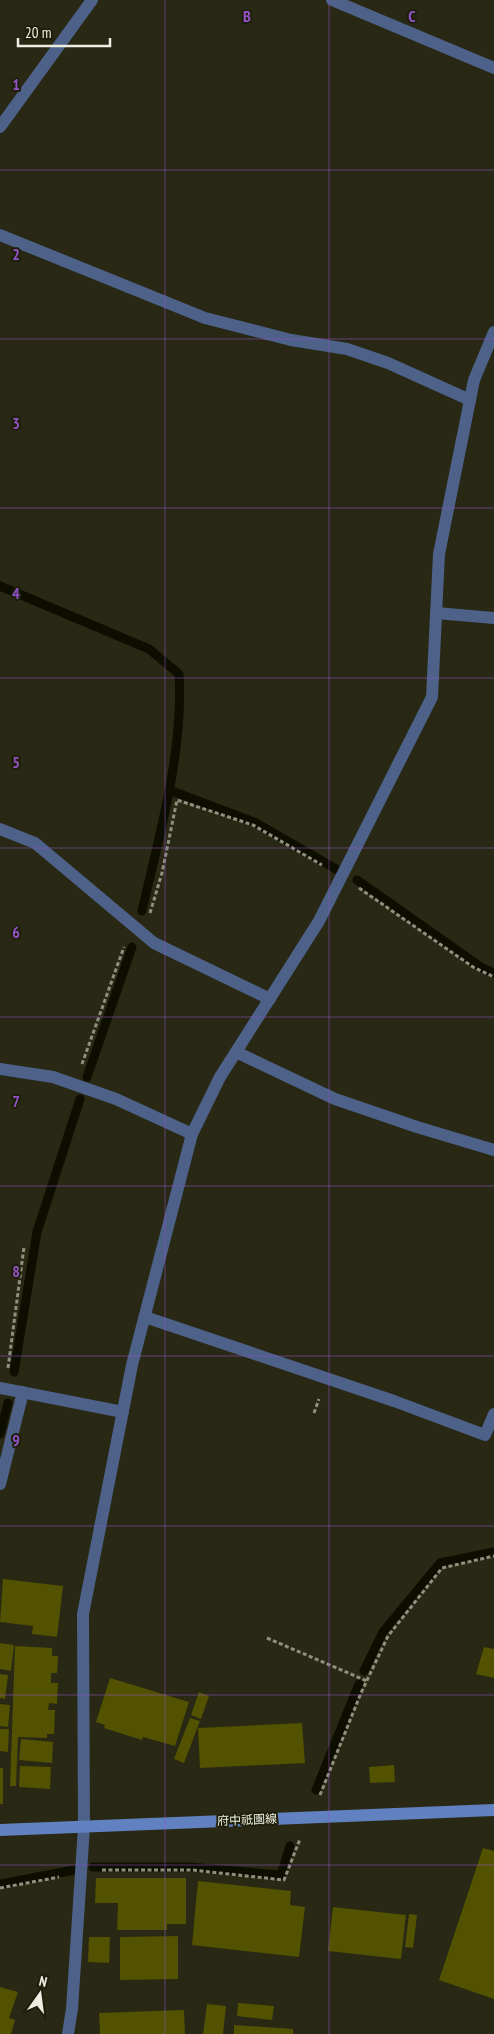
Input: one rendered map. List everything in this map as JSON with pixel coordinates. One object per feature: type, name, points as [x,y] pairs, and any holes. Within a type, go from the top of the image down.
[{"type":"main road","name":"府中祇園線","points":[[0,1830],[494,1810]]},
{"type":"street","points":[[0,127],[92,0]]},
{"type":"street","points":[[332,0],[494,68]]},
{"type":"street","points":[[0,235],[206,318],[291,340],[347,349],[388,363],[470,400]]},
{"type":"street","points":[[68,2034],[72,2008],[84,1827],[83,1614],[132,1365],[192,1134],[220,1077],[319,922],[432,697],[439,554],[474,380],[494,332]]},
{"type":"street","points":[[436,613],[494,618]]},
{"type":"street","points":[[0,830],[34,843],[154,943],[270,998]]},
{"type":"street","points":[[236,1052],[335,1099],[417,1127],[494,1150]]},
{"type":"street","points":[[0,1069],[53,1077],[116,1099],[192,1134]]},
{"type":"street","points":[[145,1317],[394,1401],[485,1435],[494,1414]]},
{"type":"street","points":[[3,1388],[123,1412]]},
{"type":"street","points":[[0,1484],[23,1392]]},
{"type":"path","points":[[144,935],[162,873],[177,800],[253,825],[342,877],[473,967],[494,977]]},
{"type":"path","points":[[79,1073],[132,925]]},
{"type":"path","points":[[3,1388],[24,1247]]},
{"type":"path","points":[[319,1798],[367,1681],[388,1636],[442,1568],[494,1556]]},
{"type":"path","points":[[267,1638],[367,1681]]},
{"type":"path","points":[[0,1888],[93,1870],[192,1870],[284,1880],[300,1838]]},
{"type":"building","points":[[3,1579],[63,1586],[57,1637],[32,1634],[33,1626],[0,1622]]},
{"type":"building","points":[[0,1643],[14,1645],[11,1671],[0,1669]]},
{"type":"building","points":[[15,1646],[52,1648],[52,1656],[58,1656],[57,1673],[51,1673],[51,1683],[58,1683],[57,1704],[49,1703],[48,1710],[55,1710],[54,1734],[47,1734],[47,1738],[18,1737],[16,1786],[10,1786]]},
{"type":"building","points":[[484,1647],[494,1649],[494,1678],[476,1674]]},
{"type":"building","points":[[0,1674],[8,1675],[5,1699],[0,1698]]},
{"type":"building","points":[[110,1678],[189,1702],[175,1746],[143,1737],[142,1740],[104,1728],[105,1725],[96,1722]]},
{"type":"building","points":[[199,1692],[209,1696],[201,1719],[191,1715]]},
{"type":"building","points":[[0,1704],[10,1705],[8,1727],[0,1726]]},
{"type":"building","points":[[190,1718],[200,1721],[184,1763],[174,1759]]},
{"type":"building","points":[[302,1723],[305,1763],[200,1768],[198,1728]]},
{"type":"building","points":[[0,1729],[9,1729],[8,1752],[0,1751]]},
{"type":"building","points":[[21,1739],[53,1742],[52,1763],[19,1760]]},
{"type":"building","points":[[394,1765],[395,1782],[370,1783],[369,1767]]},
{"type":"building","points":[[20,1766],[51,1767],[50,1789],[19,1787]]},
{"type":"building","points":[[0,1768],[3,1768],[3,1804],[0,1804]]},
{"type":"building","points":[[483,1848],[494,1851],[494,1999],[439,1980]]},
{"type":"building","points":[[96,1878],[186,1878],[186,1924],[167,1924],[167,1930],[117,1930],[118,1903],[95,1903]]},
{"type":"building","points":[[198,1881],[291,1891],[290,1905],[305,1907],[299,1957],[192,1945]]},
{"type":"building","points":[[333,1907],[406,1915],[401,1959],[328,1951]]},
{"type":"building","points":[[409,1914],[417,1915],[413,1948],[405,1947]]},
{"type":"building","points":[[178,1936],[178,1979],[120,1980],[120,1937]]},
{"type":"building","points":[[89,1937],[110,1937],[109,1963],[88,1962]]},
{"type":"building","points":[[0,1987],[18,1992],[9,2018],[15,2020],[11,2034],[0,2034]]},
{"type":"building","points":[[238,2003],[274,2006],[272,2020],[237,2016]]},
{"type":"building","points":[[207,2004],[226,2006],[223,2034],[203,2034]]},
{"type":"building","points":[[184,2010],[185,2034],[100,2034],[99,2013]]},
{"type":"building","points":[[234,2025],[293,2029],[293,2034],[234,2034]]},
{"type":"waterway","points":[[0,586],[149,649],[179,674],[180,703],[174,763],[142,911]]},
{"type":"waterway","points":[[169,790],[254,822],[336,869]]},
{"type":"waterway","points":[[357,880],[482,968],[494,973]]},
{"type":"waterway","points":[[87,1077],[132,947]]},
{"type":"waterway","points":[[14,1372],[37,1232],[80,1099]]},
{"type":"waterway","points":[[0,1434],[8,1403]]},
{"type":"waterway","points":[[364,1671],[383,1632],[440,1563],[494,1552]]},
{"type":"waterway","points":[[316,1790],[359,1684]]},
{"type":"waterway","points":[[93,1867],[189,1867],[281,1875],[290,1846]]},
{"type":"waterway","points":[[0,1884],[74,1870]]}]
